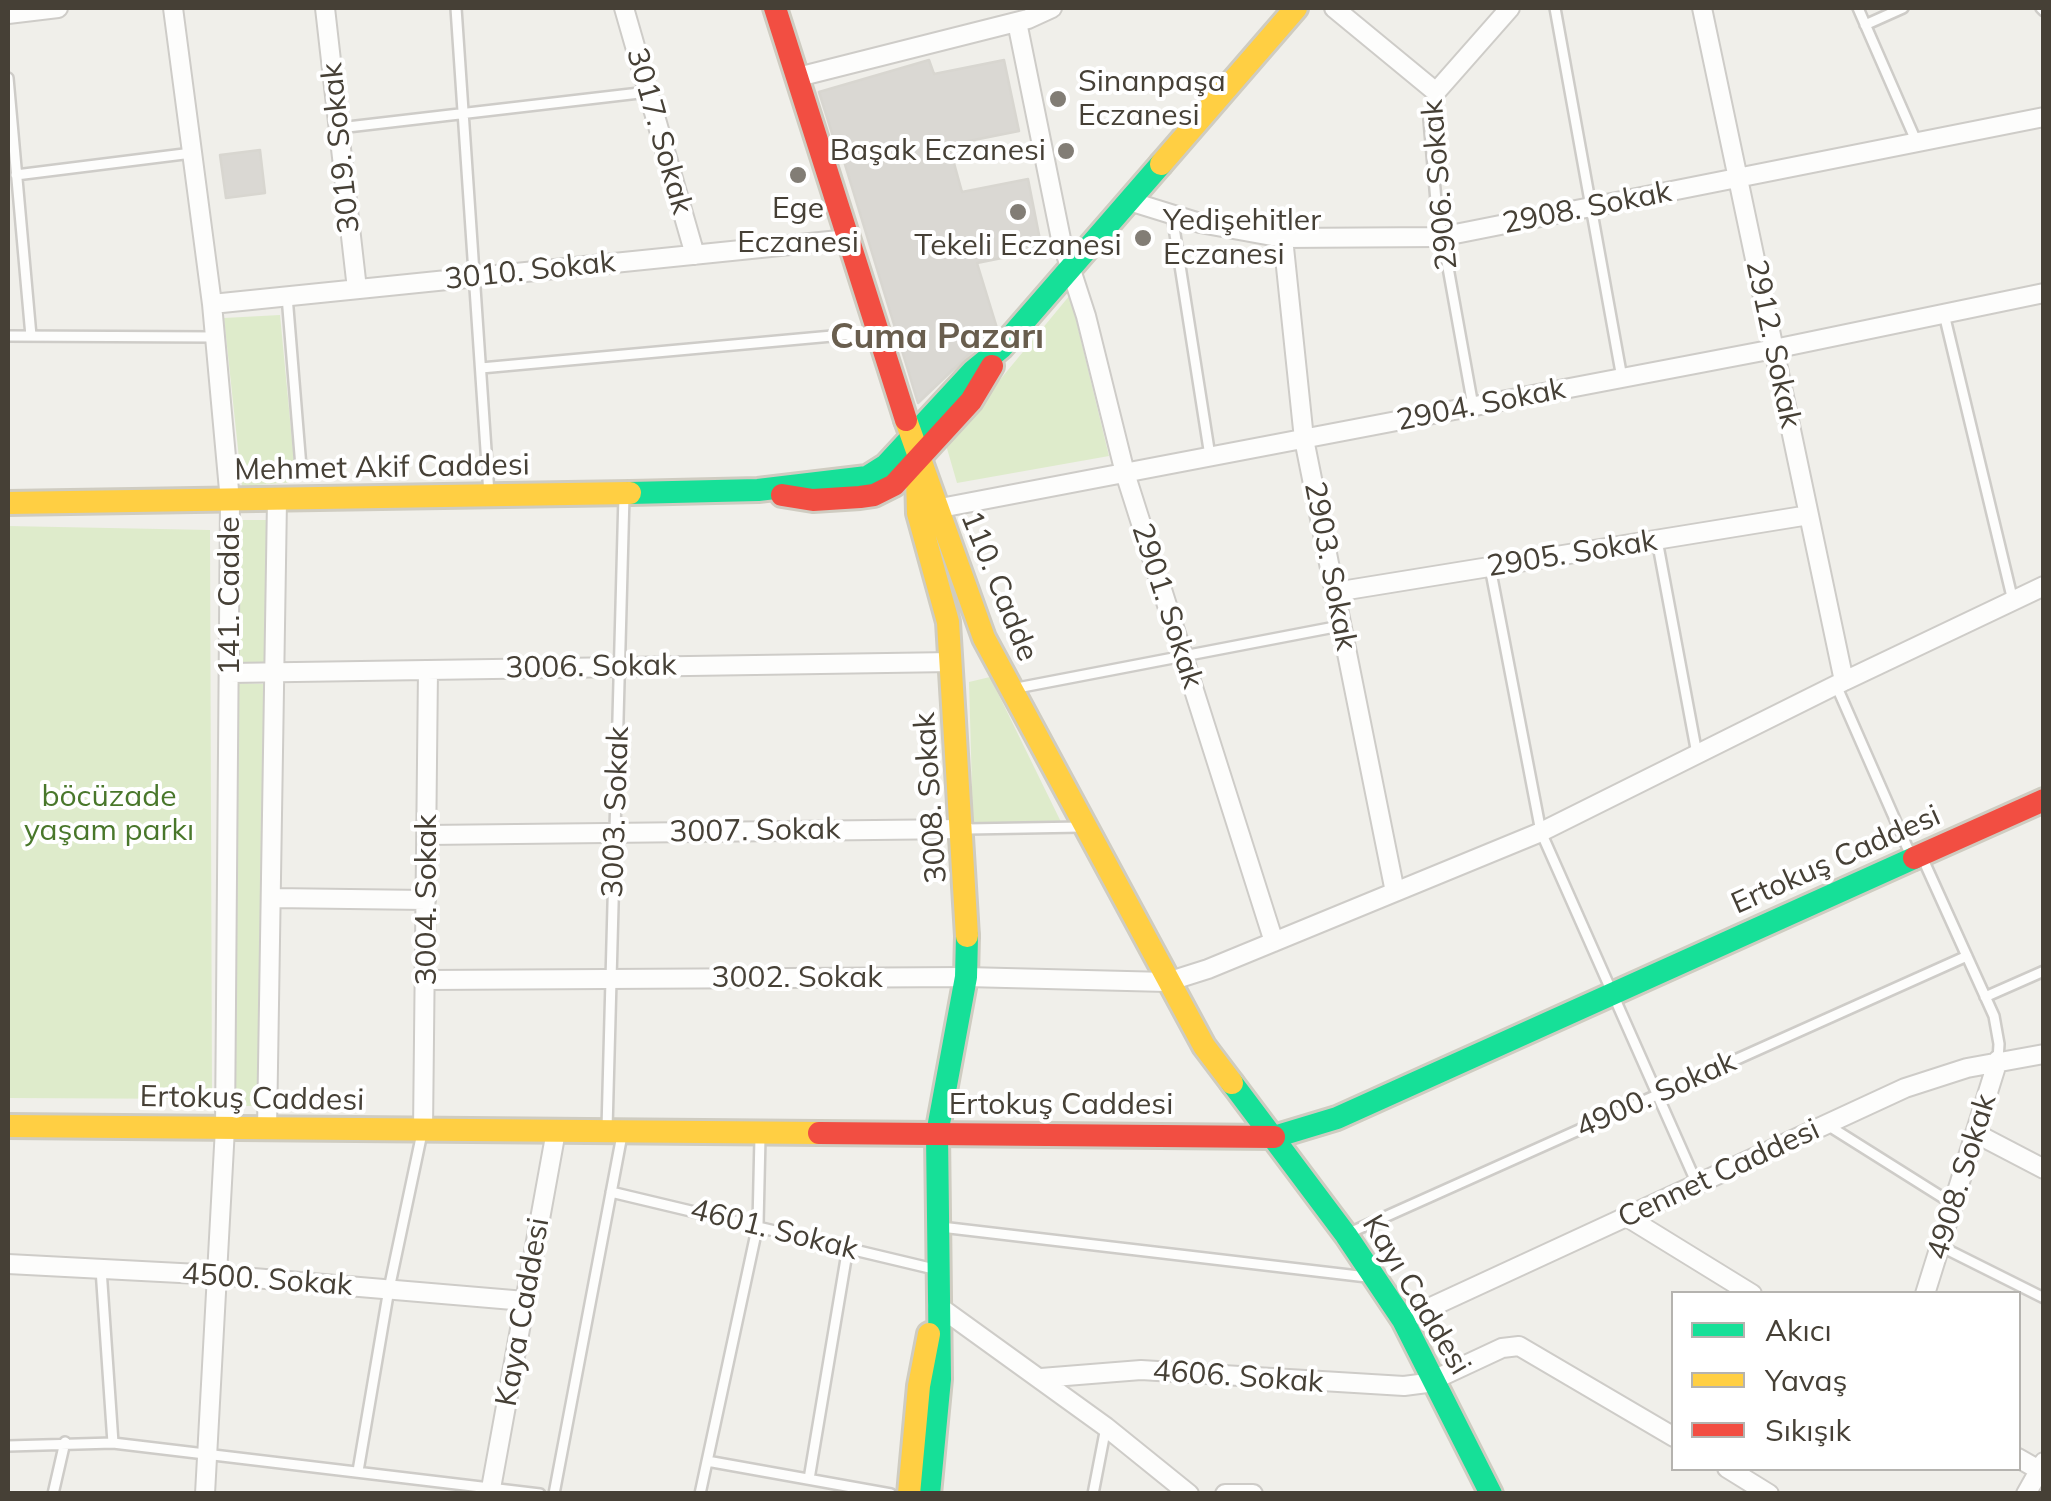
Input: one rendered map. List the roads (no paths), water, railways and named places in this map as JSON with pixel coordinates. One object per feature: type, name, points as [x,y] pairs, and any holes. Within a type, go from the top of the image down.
[{"type":"street","points":[[8,14],[58,8]]},
{"type":"street","name":"141. Cadde","points":[[173,8],[216,337],[230,501],[225,1128],[205,1494]]},
{"type":"street","name":"3019. Sokak","points":[[325,8],[357,289]]},
{"type":"street","name":"3017. Sokak","points":[[624,8],[695,255]]},
{"type":"street","name":"110. Cadde","points":[[776,8],[916,448],[928,510],[974,616],[1009,689],[1167,982],[1222,1073],[1274,1137]]},
{"type":"street","points":[[798,77],[1052,8]]},
{"type":"street","name":"Mehmet Akif Caddesi","points":[[758,490],[813,500],[874,495],[894,485],[973,371],[1001,348],[1296,8]]},
{"type":"street","name":"2906. Sokak","points":[[1334,8],[1436,92]]},
{"type":"street","points":[[1436,92],[1510,8]]},
{"type":"street","name":"2912. Sokak","points":[[1702,8],[1809,515],[1840,683]]},
{"type":"street","name":"2901. Sokak","points":[[1023,16],[1054,207],[1086,316],[1124,473],[1274,942]]},
{"type":"street","name":"2908. Sokak","points":[[1128,201],[1228,230],[1283,238],[1440,237],[2044,117]]},
{"type":"street","name":"2903. Sokak","points":[[1283,238],[1304,438],[1396,892]]},
{"type":"street","name":"3010. Sokak","points":[[212,304],[849,239]]},
{"type":"street","name":"2904. Sokak","points":[[928,510],[1774,349],[2044,293]]},
{"type":"street","name":"Mehmet Akif Caddesi","points":[[8,502],[758,490],[866,477],[916,448]]},
{"type":"street","points":[[860,497],[892,499],[928,510]]},
{"type":"street","name":"141. Cadde","points":[[267,1129],[277,500]]},
{"type":"street","name":"3008. Sokak","points":[[928,510],[952,662],[968,913],[966,977],[938,1134],[937,1305]]},
{"type":"street","name":"2905. Sokak","points":[[1335,592],[1809,515]]},
{"type":"street","name":"3002. Sokak","points":[[426,980],[966,977],[1167,982],[1208,969],[1540,832],[2044,586]]},
{"type":"street","name":"3006. Sokak","points":[[230,673],[952,662]]},
{"type":"street","name":"3004. Sokak","points":[[423,1130],[428,670]]},
{"type":"street","name":"Ertokuş Caddesi","points":[[8,1126],[1274,1137],[1337,1118],[2044,800]]},
{"type":"street","name":"3007. Sokak","points":[[427,834],[964,829]]},
{"type":"street","points":[[272,898],[426,900]]},
{"type":"street","name":"Cennet Caddesi","points":[[1403,1320],[1905,1088],[1998,1060],[2044,1054]]},
{"type":"street","name":"4908. Sokak","points":[[1926,1291],[1998,1060]]},
{"type":"street","name":"Kaya Caddesi","points":[[491,1489],[556,1131]]},
{"type":"street","points":[[1976,1133],[2044,1168]]},
{"type":"street","name":"Kayı Caddesi","points":[[1274,1137],[1403,1320],[1492,1494]]},
{"type":"street","points":[[1627,1216],[1747,1291]]},
{"type":"street","name":"4500. Sokak","points":[[8,1264],[218,1275],[525,1301]]},
{"type":"street","points":[[937,1305],[1041,1378],[1189,1494]]},
{"type":"street","points":[[937,1305],[937,1490]]},
{"type":"street","points":[[910,1494],[921,1374],[937,1305]]},
{"type":"street","name":"4606. Sokak","points":[[1041,1378],[1141,1370],[1384,1386],[1418,1384],[1435,1380],[1502,1348],[1519,1346],[1671,1435]]},
{"type":"street","points":[[2026,1494],[2041,1466]]},
{"type":"street","points":[[1732,1471],[1769,1494]]},
{"type":"street","points":[[1225,1494],[1253,1494]]},
{"type":"lane","points":[[456,8],[490,496]]},
{"type":"lane","points":[[1554,8],[1622,378]]},
{"type":"lane","points":[[1858,8],[1917,143]]},
{"type":"lane","points":[[1865,25],[1903,8]]},
{"type":"lane","points":[[8,78],[14,180],[31,336]]},
{"type":"lane","points":[[338,128],[648,92]]},
{"type":"lane","name":"2906. Sokak","points":[[1436,92],[1429,120],[1440,237],[1472,406]]},
{"type":"lane","points":[[14,180],[192,153]]},
{"type":"lane","points":[[1172,215],[1210,456]]},
{"type":"lane","points":[[287,296],[301,467]]},
{"type":"lane","points":[[1944,314],[2013,601]]},
{"type":"lane","points":[[481,368],[878,332]]},
{"type":"lane","points":[[8,336],[216,337]]},
{"type":"lane","name":"3003. Sokak","points":[[554,1494],[611,1192],[611,979],[624,492]]},
{"type":"lane","points":[[1657,540],[1697,754]]},
{"type":"lane","points":[[1490,567],[1540,832],[1697,1184]]},
{"type":"lane","points":[[1009,689],[1342,625]]},
{"type":"lane","name":"2912. Sokak","points":[[1840,683],[1917,857],[1985,997],[1998,1030],[1998,1060]]},
{"type":"lane","name":"3007. Sokak","points":[[964,829],[1083,826]]},
{"type":"lane","name":"4900. Sokak","points":[[1346,1234],[1967,956]]},
{"type":"lane","points":[[1985,997],[2044,970]]},
{"type":"lane","points":[[1826,1124],[1953,1204]]},
{"type":"lane","points":[[358,1471],[389,1289],[423,1130]]},
{"type":"lane","points":[[700,1494],[758,1224],[760,1133]]},
{"type":"lane","name":"4601. Sokak","points":[[611,1192],[758,1224],[937,1270]]},
{"type":"lane","points":[[937,1227],[1375,1278]]},
{"type":"lane","points":[[1940,1246],[2044,1298]]},
{"type":"lane","points":[[809,1479],[848,1247]]},
{"type":"lane","points":[[101,1269],[113,1443]]},
{"type":"lane","points":[[1093,1494],[1106,1427]]},
{"type":"lane","points":[[53,1494],[65,1442]]},
{"type":"lane","points":[[8,1446],[113,1443],[540,1494]]},
{"type":"lane","points":[[708,1460],[891,1494]]},
{"type":"place","name":"Sinanpaşa Eczanesi","points":[[1058,99]]},
{"type":"place","name":"Başak Eczanesi","points":[[1066,151]]},
{"type":"place","name":"Ege Eczanesi","points":[[798,175]]},
{"type":"place","name":"Tekeli Eczanesi","points":[[1018,212]]},
{"type":"place","name":"Yedişehitler Eczanesi","points":[[1143,238]]},
{"type":"district","name":"Cuma Pazarı","points":[[937,337]]},
{"type":"park label","name":"böcüzade yaşam parkı","points":[[109,814]]}]
